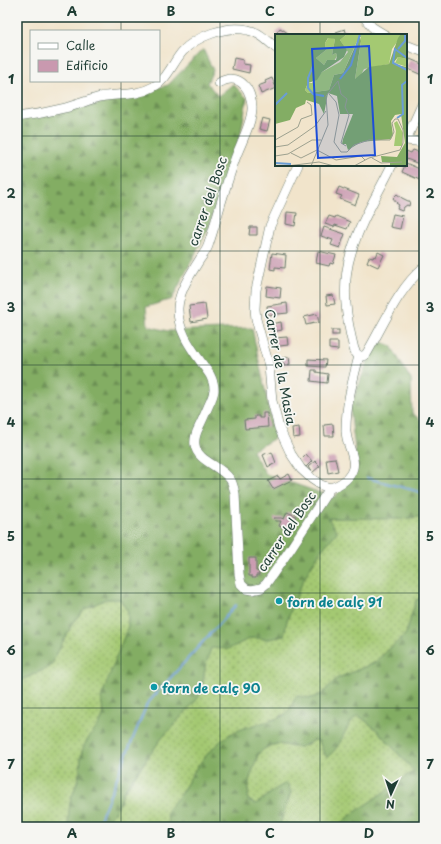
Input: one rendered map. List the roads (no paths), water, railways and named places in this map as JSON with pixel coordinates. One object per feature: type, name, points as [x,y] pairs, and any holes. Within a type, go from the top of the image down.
[{"type":"street","points":[[364,17],[372,27],[383,34]]},
{"type":"street","points":[[160,81],[188,46],[215,31],[248,29],[266,39],[275,47]]},
{"type":"street","points":[[407,45],[424,52]]},
{"type":"street","name":"carrer del Bosc","points":[[219,83],[230,79],[237,79],[242,82],[247,88],[253,108],[235,159],[208,247],[181,294],[178,310],[184,337],[214,382],[214,396],[194,439],[196,452],[221,470],[230,479],[233,486],[235,494],[239,574],[241,584],[246,589],[252,590],[261,588],[266,584],[293,546],[330,488]]},
{"type":"street","points":[[17,117],[36,115],[66,108],[100,97],[137,93],[154,87],[159,82]]},
{"type":"street","points":[[407,138],[424,100]]},
{"type":"street","points":[[407,140],[424,142]]},
{"type":"street","name":"Carrer de la Masia","points":[[298,166],[270,226],[256,290],[256,319],[269,366],[272,402],[278,428],[291,454],[301,469],[321,485],[330,488]]},
{"type":"street","points":[[359,356],[354,349],[345,294],[350,254],[363,220],[391,166]]},
{"type":"street","points":[[359,356],[364,356],[367,353],[401,294],[424,266]]},
{"type":"street","points":[[330,488],[345,480],[351,474],[353,466],[353,457],[345,431],[349,399],[359,356]]},
{"type":"waterway","points":[[367,478],[424,493]]},
{"type":"waterway","points":[[97,827],[147,704],[236,605]]},
{"type":"place","name":"forn de calç 91","points":[[279,601]]},
{"type":"place","name":"forn de calç 90","points":[[154,687]]}]
